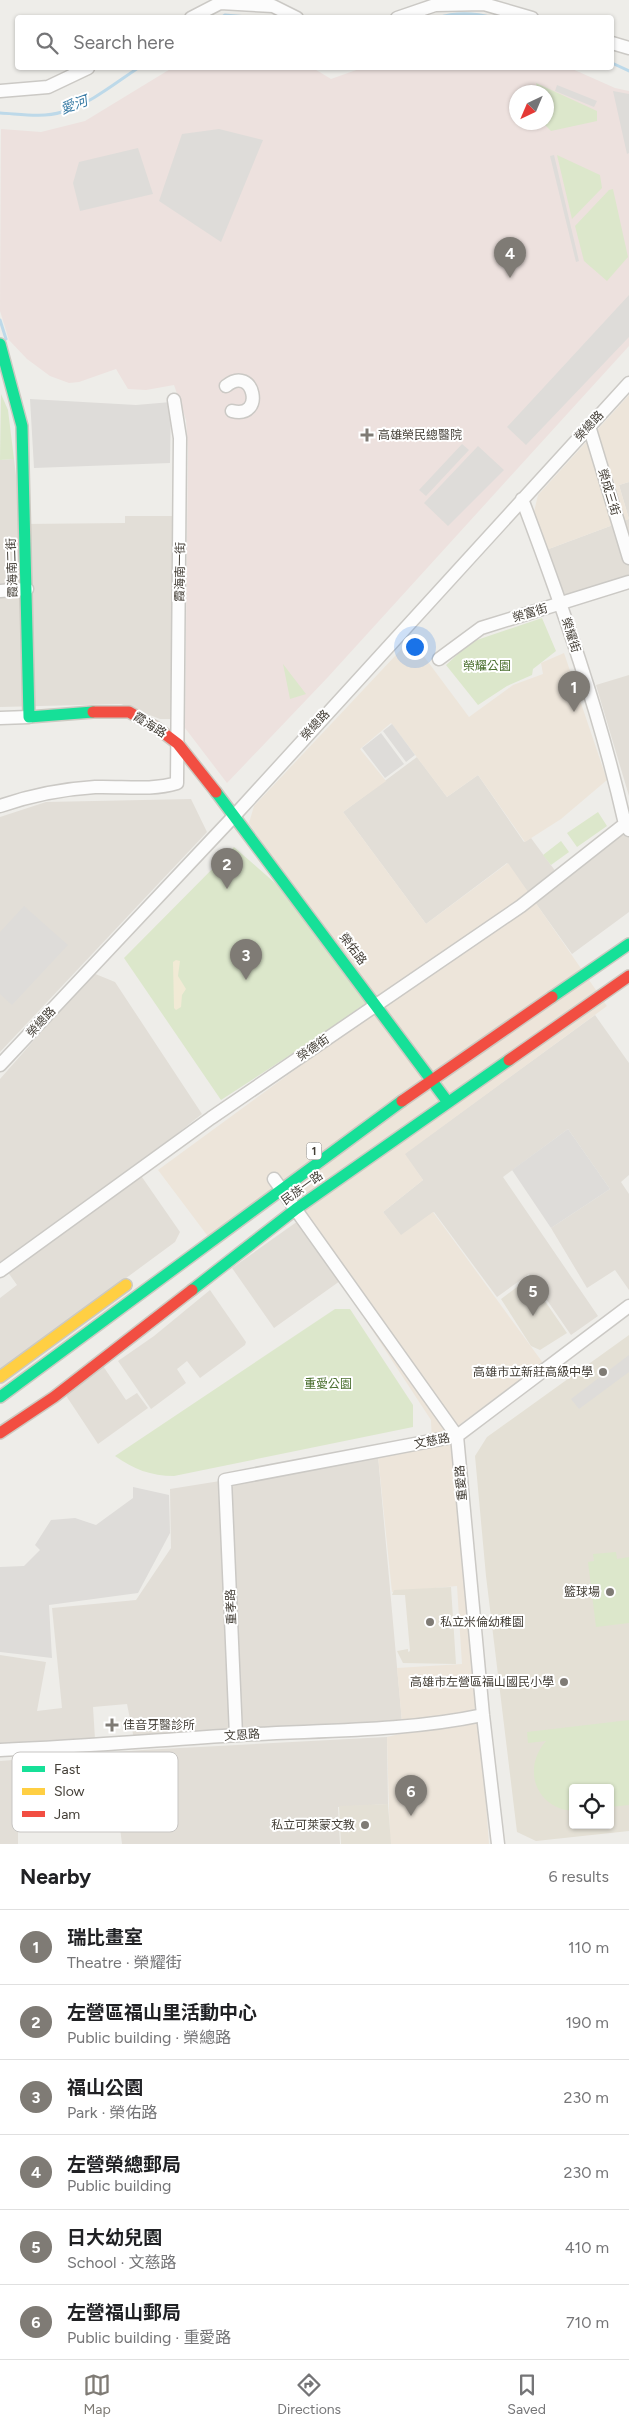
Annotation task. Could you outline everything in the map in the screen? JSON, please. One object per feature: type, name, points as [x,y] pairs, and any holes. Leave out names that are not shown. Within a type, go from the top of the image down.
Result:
[{"type":"main road","name":"霞海南二街","points":[[0,344],[3,364],[22,426],[29,717]]},
{"type":"main road","name":"霞海路","points":[[29,717],[98,711],[129,712],[158,728],[178,744],[234,815]]},
{"type":"main road","name":"榮佑路","points":[[234,815],[377,1004],[447,1101]]},
{"type":"main road","name":"民族一路","points":[[345,1128],[629,944]]},
{"type":"main road","name":"民族一路","points":[[0,1434],[54,1396],[296,1209],[447,1101],[629,976]]},
{"type":"main road","name":"民族一路","points":[[0,1396],[428,1075],[491,1025]]},
{"type":"main road","points":[[428,1098],[450,1082]]},
{"type":"main road","name":"民族一路","points":[[276,1188],[376,1135]]},
{"type":"main road","name":"民族一路","points":[[237,1237],[276,1188],[286,1170]]},
{"type":"main road","points":[[0,1377],[134,1280]]},
{"type":"street","points":[[197,15],[220,3],[273,6],[291,15]]},
{"type":"street","points":[[406,15],[435,5],[484,4],[522,15]]},
{"type":"street","points":[[614,44],[629,48]]},
{"type":"street","points":[[0,91],[48,87],[84,70]]},
{"type":"street","points":[[226,386],[231,382],[241,381],[250,386],[253,391],[253,401],[248,409],[240,412],[232,411]]},
{"type":"street","name":"榮總路","points":[[0,1065],[234,815],[629,382]]},
{"type":"street","name":"霞海南一街","points":[[0,806],[41,793],[95,787],[161,787],[177,783],[180,438],[174,400]]},
{"type":"street","name":"榮成三街","points":[[589,426],[629,558]]},
{"type":"street","name":"榮耀街","points":[[522,499],[561,603],[610,756],[627,827]]},
{"type":"street","name":"榮富街","points":[[439,659],[481,628],[629,582]]},
{"type":"street","points":[[0,591],[27,589]]},
{"type":"street","name":"霞海路","points":[[0,718],[29,717]]},
{"type":"street","name":"榮德街","points":[[0,1271],[211,1118],[514,911],[627,827]]},
{"type":"street","points":[[276,1188],[296,1209],[457,1436]]},
{"type":"street","name":"文慈路","points":[[225,1480],[457,1436],[629,1306]]},
{"type":"street","name":"重愛路","points":[[457,1436],[483,1715],[498,1844]]},
{"type":"street","name":"重孝路","points":[[225,1480],[236,1735]]},
{"type":"street","name":"文恩路","points":[[0,1750],[100,1746],[236,1735],[398,1728],[483,1715]]},
{"type":"shaded area","name":"高雄榮民總醫院","points":[[169,70],[316,70],[331,79],[356,70],[574,70],[615,88],[629,91],[629,346],[328,677],[227,783],[185,728],[188,450],[186,420],[174,385],[146,390],[128,389],[116,369],[79,382],[69,383],[50,376],[27,359],[9,340],[0,311],[1,129],[41,132],[85,121]]},
{"type":"shaded area","points":[[557,85],[597,101],[594,107],[555,91]]},
{"type":"shaded area","points":[[613,91],[629,94],[629,153],[627,154]]},
{"type":"shaded area","points":[[219,129],[263,140],[221,242],[159,201],[182,134]]},
{"type":"shaded area","points":[[138,148],[153,194],[80,211],[73,183],[79,162]]},
{"type":"shaded area","points":[[554,155],[579,261],[576,262],[550,156]]},
{"type":"shaded area","points":[[629,295],[629,337],[526,445],[507,427]]},
{"type":"shaded area","points":[[629,395],[629,482],[619,485],[629,519],[546,550],[534,512],[538,495]]},
{"type":"shaded area","points":[[30,399],[136,405],[171,402],[170,463],[34,468]]},
{"type":"shaded area","points":[[462,444],[469,450],[426,496],[419,490]]},
{"type":"shaded area","points":[[478,446],[504,470],[448,526],[424,503]]},
{"type":"shaded area","points":[[14,459],[22,524],[125,523],[125,516],[177,516],[176,719],[160,719],[121,704],[0,707],[0,460]]},
{"type":"shaded area","points":[[629,482],[629,519],[619,485]]},
{"type":"shaded area","points":[[629,519],[629,587],[567,605],[546,550]]},
{"type":"shaded area","points":[[411,639],[469,717],[513,685],[543,674],[541,663],[564,653],[607,780],[561,819],[525,842],[478,775],[447,797],[391,723],[360,749],[386,781],[343,812],[426,924],[508,863],[607,1006],[405,1154],[423,1180],[383,1212],[401,1235],[433,1212],[543,1363],[459,1425],[489,1844],[390,1844],[387,1737],[403,1733],[397,1668],[462,1664],[457,1586],[392,1592],[378,1456],[432,1445],[431,1420],[340,1281],[279,1198],[216,1247],[158,1170],[375,1011],[249,823],[254,806]]},
{"type":"shaded area","points":[[629,675],[629,796],[596,685]]},
{"type":"shaded area","points":[[392,724],[415,755],[406,762],[383,731]]},
{"type":"shaded area","points":[[381,733],[404,764],[385,778],[362,748]]},
{"type":"shaded area","points":[[417,757],[447,797],[478,775],[524,842],[531,838],[559,876],[629,831],[629,912],[572,954],[507,863],[426,924],[343,812]]},
{"type":"shaded area","points":[[191,799],[207,832],[0,1052],[0,817],[46,802]]},
{"type":"shaded area","points":[[24,906],[68,945],[12,1005],[0,994],[0,932]]},
{"type":"shaded area","points":[[93,973],[115,982],[202,1114],[135,1167],[180,1232],[175,1242],[0,1371],[0,1298],[17,1285],[0,1261],[0,1079]]},
{"type":"shaded area","points":[[595,1015],[629,1063],[629,1175],[621,1182],[629,1194],[629,1290],[615,1270],[587,1288],[551,1228],[610,1189],[568,1129],[503,1177],[598,1316],[571,1335],[529,1274],[497,1297],[434,1212],[401,1236],[383,1212],[423,1180],[404,1154]]},
{"type":"shaded area","points":[[568,1129],[610,1189],[551,1228],[512,1170]]},
{"type":"shaded area","points":[[298,1221],[340,1281],[274,1328],[232,1268]]},
{"type":"shaded area","points":[[529,1278],[567,1333],[540,1350],[531,1346],[501,1299]]},
{"type":"shaded area","points":[[210,1290],[246,1342],[245,1345],[200,1378],[187,1361],[177,1369],[186,1383],[151,1409],[118,1361],[154,1336]]},
{"type":"shaded area","name":"高雄市左營區福山國民小學","points":[[629,1335],[629,1831],[536,1841],[517,1832],[486,1576],[475,1456],[487,1437]]},
{"type":"shaded area","points":[[629,1355],[629,1372],[579,1409],[571,1399]]},
{"type":"shaded area","points":[[103,1366],[126,1400],[137,1393],[148,1408],[98,1444],[65,1394]]},
{"type":"shaded area","points":[[378,1456],[402,1722],[134,1739],[127,1704],[93,1707],[95,1739],[0,1743],[0,1655],[46,1662],[37,1711],[62,1708],[52,1608],[136,1600],[171,1548],[170,1489]]},
{"type":"shaded area","points":[[133,1487],[169,1495],[170,1533],[138,1593],[49,1605],[52,1658],[0,1652],[0,1567],[24,1566],[40,1550],[35,1545],[51,1520],[75,1518],[96,1525],[133,1498]]},
{"type":"shaded area","name":"私立米倫幼稚園","points":[[451,1587],[456,1664],[403,1663],[397,1651],[408,1649],[408,1652],[410,1651],[405,1595],[392,1595],[394,1590]]},
{"type":"shaded area","points":[[387,1737],[388,1804],[338,1807],[340,1844],[122,1844],[120,1832],[178,1832],[178,1752],[117,1752]]},
{"type":"shaded area","points":[[12,1760],[12,1832],[18,1832],[18,1844],[0,1844],[0,1761]]},
{"type":"shaded area","name":"私立可萊蒙文教","points":[[388,1804],[391,1844],[341,1844],[339,1806]]},
{"type":"green space","points":[[554,91],[597,111],[597,121],[551,131],[554,130]]},
{"type":"green space","points":[[557,155],[600,175],[602,188],[572,219]]},
{"type":"green space","points":[[613,189],[628,257],[607,281],[584,261],[575,226],[609,190]]},
{"type":"green space","points":[[1,394],[8,410],[14,459],[0,460]]},
{"type":"green space","name":"榮耀公園","points":[[542,618],[556,651],[533,669],[532,675],[507,686],[478,705],[446,665],[471,642]]},
{"type":"green space","points":[[283,664],[306,694],[290,699]]},
{"type":"green space","points":[[598,812],[607,826],[577,847],[567,833]]},
{"type":"green space","points":[[561,841],[569,852],[551,865],[543,855]]},
{"type":"green space","points":[[234,847],[283,890],[370,1003],[221,1100],[124,958]]},
{"type":"green space","name":"重愛公園","points":[[335,1309],[350,1309],[413,1405],[413,1427],[174,1476],[158,1475],[143,1471],[115,1456]]},
{"type":"green space","name":"籃球場","points":[[616,1552],[617,1559],[629,1557],[629,1623],[596,1627],[588,1562],[594,1561],[593,1554]]},
{"type":"green space","points":[[629,1720],[629,1805],[614,1807],[614,1784],[569,1784],[569,1810],[549,1803],[541,1795],[536,1785],[534,1774],[539,1752],[546,1741],[528,1743],[527,1732]]},
{"type":"sand","points":[[176,960],[180,961],[178,976],[186,989],[182,995],[181,1007],[176,1010],[174,1008],[173,962]]},
{"type":"waterway","name":"愛河","points":[[451,15],[480,15]]},
{"type":"waterway","name":"愛河","points":[[614,64],[629,71]]},
{"type":"waterway","name":"愛河","points":[[0,113],[39,115],[62,112],[92,99],[135,70]]},
{"type":"waterway","points":[[0,320],[6,339]]},
{"type":"traffic: fast","points":[[0,344],[22,426],[29,717],[93,712]]},
{"type":"traffic: fast","points":[[216,792],[447,1101]]},
{"type":"traffic: fast","points":[[552,997],[629,944]]},
{"type":"traffic: fast","points":[[192,1290],[296,1209],[509,1060]]},
{"type":"traffic: fast","points":[[0,1397],[402,1101]]},
{"type":"traffic: slow","points":[[0,1377],[126,1285]]},
{"type":"traffic: jam","points":[[93,712],[129,712],[157,728],[178,744],[216,792]]},
{"type":"traffic: jam","points":[[509,1060],[629,976]]},
{"type":"traffic: jam","points":[[402,1101],[552,997]]},
{"type":"traffic: jam","points":[[0,1433],[54,1397],[192,1290]]},
{"type":"place","name":"左營榮總郵局","points":[[510,278]]},
{"type":"place","name":"高雄榮民總醫院","points":[[367,435]]},
{"type":"place","name":"瑞比畫室","points":[[574,712]]},
{"type":"place","name":"左營區福山里活動中心","points":[[227,889]]},
{"type":"place","name":"福山公園","points":[[246,980]]},
{"type":"place","name":"日大幼兒園","points":[[533,1316]]},
{"type":"place","name":"高雄市立新莊高級中學","points":[[603,1372]]},
{"type":"place","name":"籃球場","points":[[610,1592]]},
{"type":"place","name":"私立米倫幼稚園","points":[[430,1622]]},
{"type":"place","name":"高雄市左營區福山國民小學","points":[[564,1682]]},
{"type":"place","name":"佳音牙醫診所","points":[[112,1725]]},
{"type":"place","name":"左營福山郵局","points":[[411,1816]]},
{"type":"place","name":"私立可萊蒙文教","points":[[365,1825]]}]
